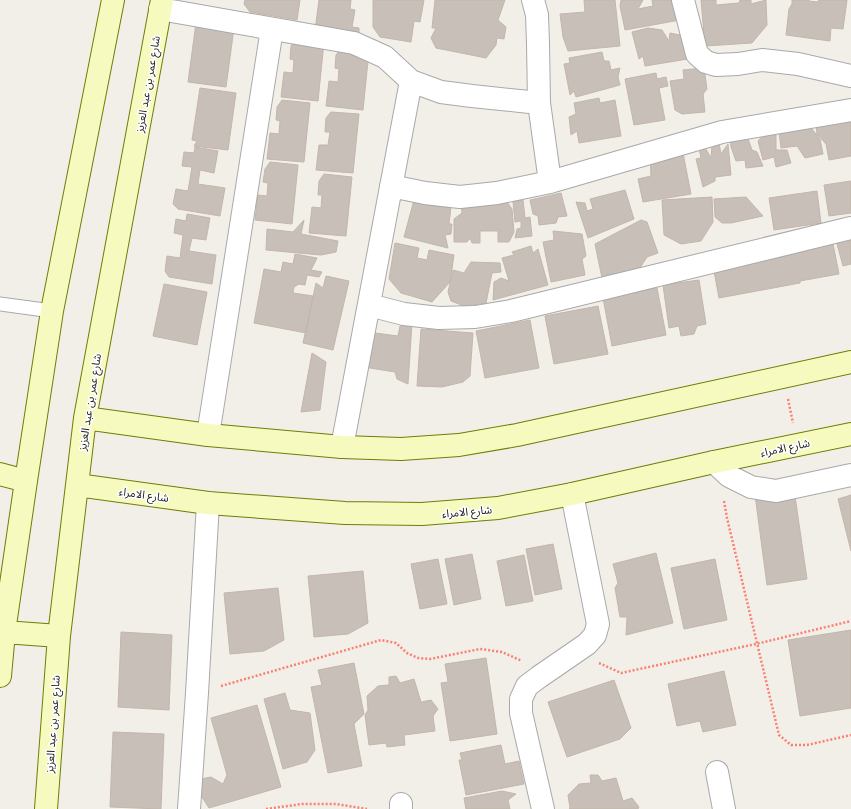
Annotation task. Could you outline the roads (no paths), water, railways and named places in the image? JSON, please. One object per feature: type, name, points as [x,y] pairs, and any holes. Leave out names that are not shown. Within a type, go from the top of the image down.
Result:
[{"type":"street","points":[[0,676],[4,632],[9,530],[26,481],[52,311],[113,0]]},
{"type":"street","points":[[533,0],[537,16],[539,103],[550,182]]},
{"type":"street","points":[[683,0],[697,54],[706,62],[716,65],[738,64],[762,60],[798,64],[851,76]]},
{"type":"street","points":[[161,4],[272,29],[354,43],[385,57],[411,81],[441,92],[539,103]]},
{"type":"street","name":"شارع عمر بن عبد العزيز","points":[[46,809],[59,636],[85,418],[161,4]]},
{"type":"street","points":[[208,435],[272,29]]},
{"type":"street","points":[[342,447],[411,81]]},
{"type":"street","points":[[390,186],[425,193],[460,197],[497,193],[550,182],[722,132],[851,110]]},
{"type":"street","points":[[369,305],[404,314],[439,318],[475,317],[511,311],[851,228]]},
{"type":"street","points":[[85,418],[208,435],[342,447],[401,449],[459,445],[516,435],[851,362]]},
{"type":"street","name":"شارع الامراء","points":[[77,485],[208,502],[346,512],[422,514],[498,508],[721,469],[797,445],[851,434]]},
{"type":"street","points":[[721,469],[751,487],[776,491],[851,475]]},
{"type":"street","points":[[0,474],[26,481]]},
{"type":"street","points":[[543,809],[521,713],[521,699],[527,686],[587,644],[595,635],[598,624],[572,494]]},
{"type":"street","points":[[189,809],[208,502]]},
{"type":"street","points":[[4,632],[59,636]]},
{"type":"street","points":[[717,772],[724,809]]},
{"type":"lane","points":[[0,304],[52,311]]}]
